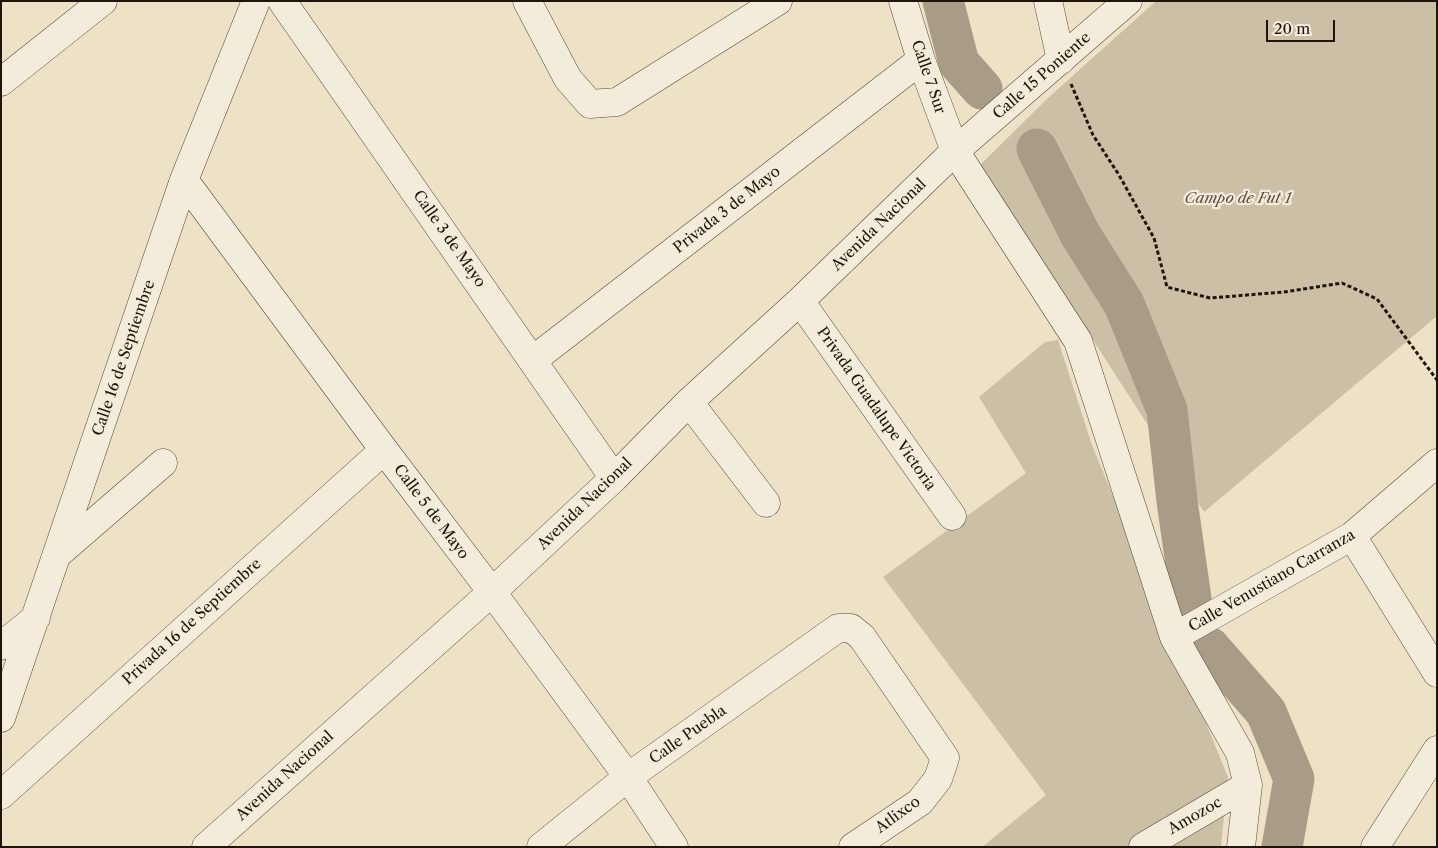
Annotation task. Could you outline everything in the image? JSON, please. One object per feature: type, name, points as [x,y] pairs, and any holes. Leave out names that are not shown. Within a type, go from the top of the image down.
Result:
[{"type":"street","points":[[1,82],[103,1]]},
{"type":"street","name":"Calle 16 de Septiembre","points":[[1,718],[184,180],[256,1]]},
{"type":"street","name":"Calle 3 de Mayo","points":[[282,1],[614,478]]},
{"type":"street","points":[[527,1],[568,79],[590,104],[617,102],[778,1]]},
{"type":"street","name":"Calle 7 Sur","points":[[903,1],[921,60],[955,151],[1078,341],[1174,637],[1240,753],[1248,785]]},
{"type":"street","points":[[1048,1],[1061,60]]},
{"type":"street","name":"Calle 15 Poniente","points":[[955,151],[1128,1]]},
{"type":"street","name":"Privada 3 de Mayo","points":[[533,360],[921,60]]},
{"type":"street","name":"Avenida Nacional","points":[[206,847],[492,592],[614,478],[688,402],[800,301],[955,151]]},
{"type":"street","name":"Calle 5 de Mayo","points":[[184,180],[628,777],[674,847]]},
{"type":"street","name":"Privada Guadalupe Victoria","points":[[800,301],[952,516]]},
{"type":"street","points":[[688,402],[766,503]]},
{"type":"street","name":"Privada 16 de Septiembre","points":[[1,795],[384,450]]},
{"type":"street","name":"Calle Venustiano Carranza","points":[[1174,637],[1352,536],[1437,462]]},
{"type":"street","points":[[58,554],[163,463]]},
{"type":"street","points":[[1352,536],[1437,673]]},
{"type":"street","points":[[1,646],[36,618]]},
{"type":"street","name":"Calle Puebla","points":[[541,847],[628,777],[838,628],[851,628],[862,637],[945,758],[938,778]]},
{"type":"street","points":[[1375,847],[1437,750]]},
{"type":"street","name":"Atlixco","points":[[853,847],[920,802],[938,778]]},
{"type":"street","points":[[1241,847],[1248,785]]},
{"type":"street","name":"Amozoc","points":[[1142,847],[1248,785]]},
{"type":"path","points":[[1061,60],[1093,134],[1119,175],[1154,238],[1167,287],[1210,298],[1284,292],[1342,283],[1377,299],[1437,380]]},
{"type":"green space","name":"Campo de Fut 1","points":[[1156,1],[1437,1],[1437,316],[1204,512],[980,165],[1048,98]]},
{"type":"green space","points":[[1058,340],[1092,445],[1228,777],[1221,847],[982,847],[1046,795],[883,577],[1026,473],[979,397],[1045,342]]},
{"type":"waterway","points":[[943,1],[959,63],[982,89]]},
{"type":"waterway","points":[[1037,149],[1080,234],[1124,304],[1167,410],[1177,501],[1191,599]]},
{"type":"waterway","points":[[1210,648],[1266,712],[1294,779],[1282,847]]}]
